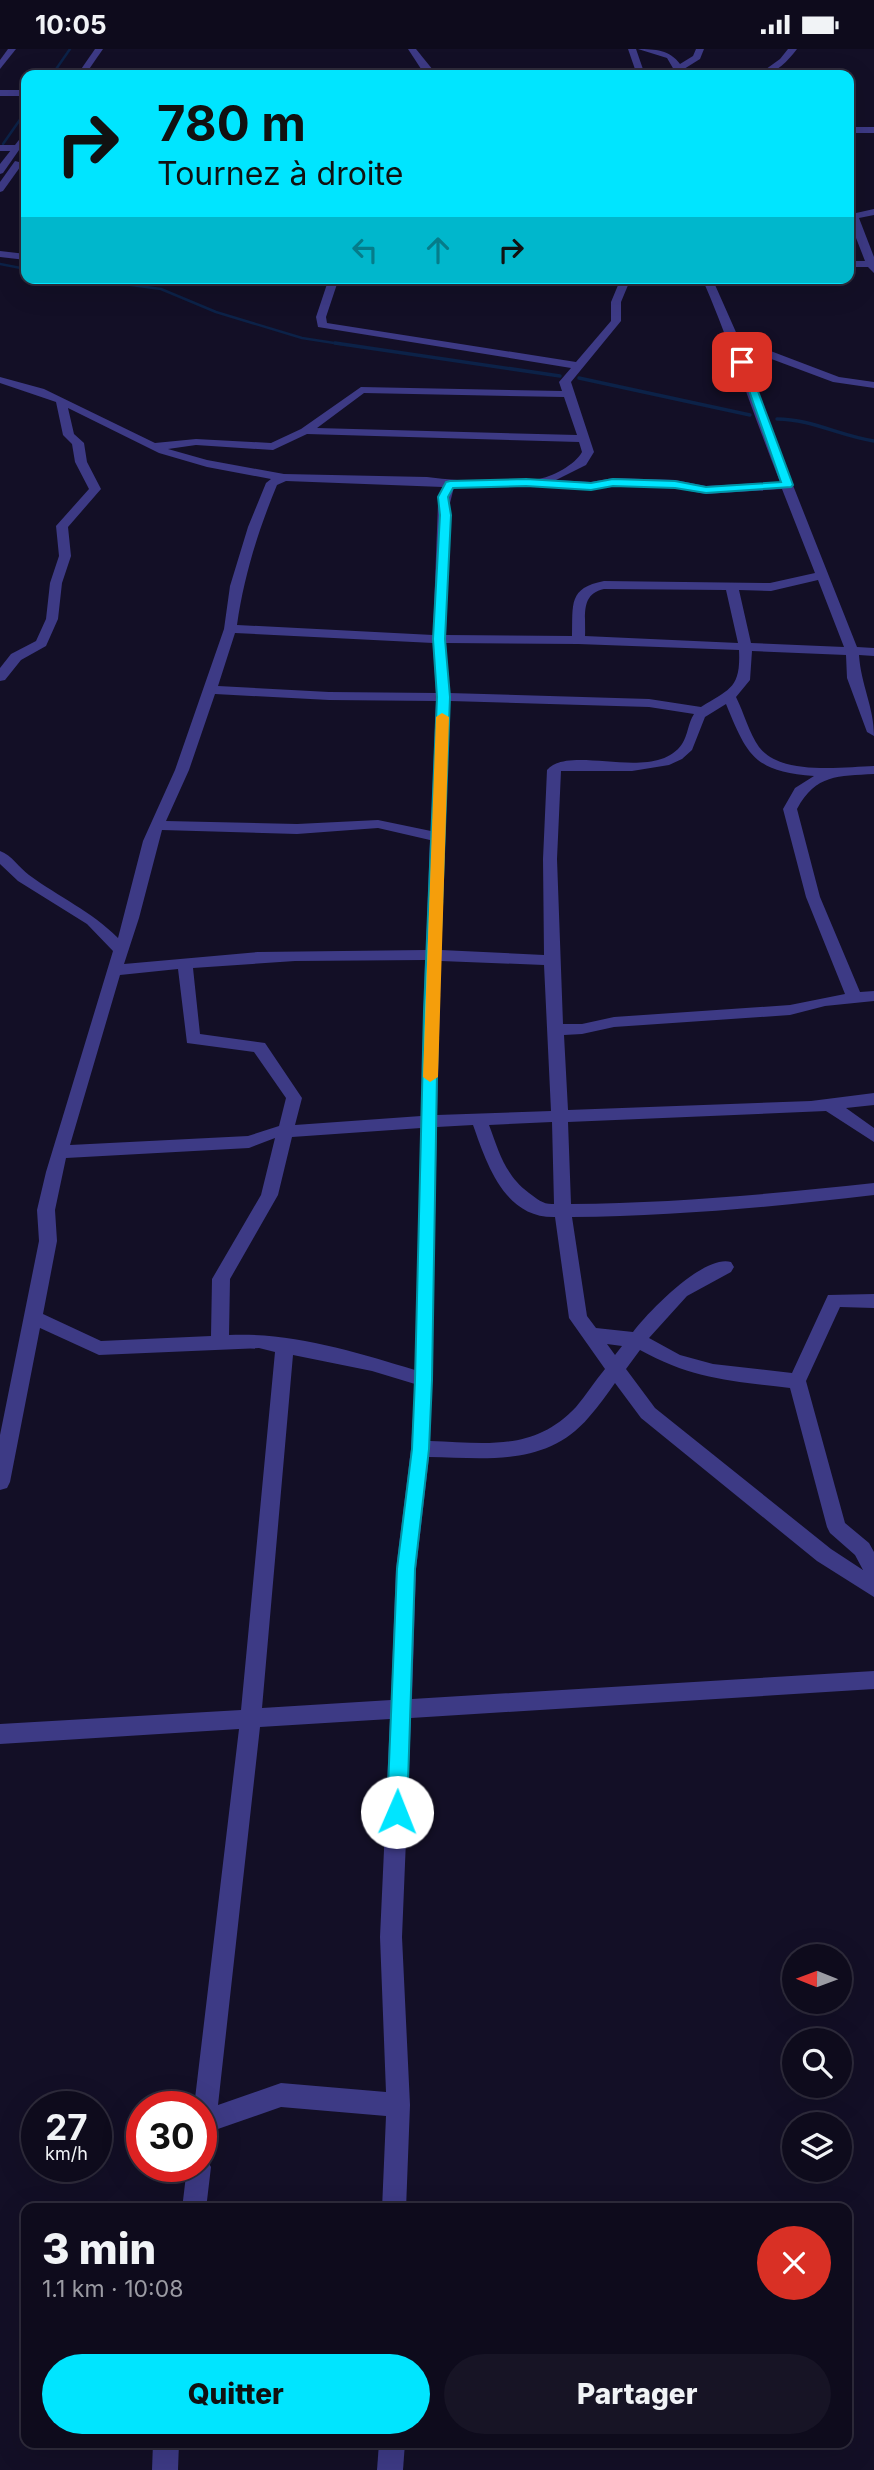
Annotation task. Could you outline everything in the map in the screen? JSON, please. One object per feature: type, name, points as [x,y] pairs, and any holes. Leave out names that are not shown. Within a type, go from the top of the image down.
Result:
[{"type":"street","points":[[0,65],[12,49]]},
{"type":"street","points":[[84,70],[99,49]]},
{"type":"street","points":[[412,49],[426,70]]},
{"type":"street","points":[[632,49],[639,70]]},
{"type":"street","points":[[642,49],[670,56],[679,70]]},
{"type":"street","points":[[681,70],[697,57],[700,49]]},
{"type":"street","points":[[770,70],[783,61],[793,49]]},
{"type":"street","points":[[0,93],[21,93]]},
{"type":"street","points":[[854,130],[874,131],[871,135],[874,140]]},
{"type":"street","points":[[0,148],[21,150]]},
{"type":"street","points":[[0,171],[21,150]]},
{"type":"street","points":[[0,189],[21,150]]},
{"type":"street","points":[[854,213],[874,212]]},
{"type":"street","points":[[854,228],[874,229]]},
{"type":"street","points":[[854,230],[873,266]]},
{"type":"street","points":[[0,254],[21,256]]},
{"type":"street","points":[[854,264],[873,266]]},
{"type":"street","points":[[332,284],[321,317],[323,325],[579,366]]},
{"type":"street","points":[[540,483],[582,463],[588,452],[565,382],[616,321],[616,302],[624,284]]},
{"type":"street","points":[[710,284],[735,341],[754,402],[852,652],[854,678],[874,732]]},
{"type":"street","points":[[735,341],[837,380],[874,385]]},
{"type":"street","points":[[0,380],[61,401],[155,447],[227,468],[284,478],[358,478],[450,484],[540,483],[591,487],[613,482],[675,484],[706,490],[787,485]]},
{"type":"street","points":[[155,447],[195,442],[273,447],[305,431],[361,390],[568,394]]},
{"type":"street","points":[[0,677],[16,657],[41,643],[52,619],[56,583],[65,556],[62,526],[95,489],[88,471],[80,462],[78,443],[69,435],[61,401]]},
{"type":"street","points":[[305,431],[583,439]]},
{"type":"street","points":[[0,1482],[48,1241],[46,1210],[61,1152],[104,1000],[122,951],[150,841],[182,770],[210,690],[230,629],[236,586],[254,527],[272,483],[284,478]]},
{"type":"street","points":[[394,2203],[398,2105],[391,1937],[406,1569],[421,1449],[424,1380],[433,954],[443,697],[439,639],[445,515],[443,497],[450,484]]},
{"type":"street","points":[[579,641],[580,598],[589,588],[604,585],[771,587],[823,576]]},
{"type":"street","points":[[731,586],[744,646],[746,676],[739,688],[703,711],[696,720],[687,746],[676,757],[650,765],[560,765],[554,771],[550,859],[551,960],[563,1211],[578,1318],[648,1413],[824,1555],[874,1588]]},
{"type":"street","points":[[230,629],[439,639],[579,641],[874,652]]},
{"type":"street","points":[[210,690],[329,696],[649,703],[703,711]]},
{"type":"street","points":[[729,696],[755,752],[765,760],[784,767],[874,771]]},
{"type":"street","points":[[831,771],[800,791],[790,809],[813,897],[854,997]]},
{"type":"street","points":[[157,825],[297,829],[378,824],[437,837]]},
{"type":"street","points":[[0,856],[23,878],[92,921],[122,951]]},
{"type":"street","points":[[115,970],[256,957],[433,954],[551,960]]},
{"type":"street","points":[[185,964],[193,1039],[259,1047],[294,1098],[269,1195],[221,1279],[220,1342]]},
{"type":"street","points":[[555,1030],[582,1029],[622,1021],[790,1010],[854,997],[874,996]]},
{"type":"street","points":[[61,1152],[249,1142],[275,1132],[430,1121],[829,1105],[874,1099]]},
{"type":"street","points":[[829,1105],[874,1136]]},
{"type":"street","points":[[479,1120],[498,1173],[510,1188],[545,1211],[701,1206],[874,1189]]},
{"type":"street","points":[[421,1449],[510,1451],[544,1442],[581,1414],[637,1340],[681,1291],[725,1267]]},
{"type":"street","points":[[874,1301],[834,1300],[797,1381],[837,1527],[862,1549],[874,1571]]},
{"type":"street","points":[[33,1317],[99,1348],[259,1341],[372,1364],[424,1380]]},
{"type":"street","points":[[590,1335],[637,1340],[675,1361],[713,1371],[797,1381]]},
{"type":"street","points":[[208,2091],[251,1719],[285,1345]]},
{"type":"street","points":[[0,1734],[874,1680]]},
{"type":"street","points":[[217,2117],[281,2095],[398,2105]]},
{"type":"street","points":[[195,2203],[197,2182]]},
{"type":"street","points":[[165,2470],[166,2448]]},
{"type":"street","points":[[390,2470],[392,2448]]},
{"type":"waterway","points":[[55,70],[70,49]]},
{"type":"waterway","points":[[3,144],[21,118]]},
{"type":"waterway","points":[[0,264],[21,268]]},
{"type":"waterway","points":[[124,284],[161,289],[216,312],[302,338],[347,345]]},
{"type":"waterway","points":[[335,343],[560,376]]},
{"type":"waterway","points":[[579,378],[750,415]]},
{"type":"waterway","points":[[777,419],[802,422],[874,441]]},
{"type":"slow traffic","points":[[430,1077],[442,717]]},
{"type":"route","points":[[397,1812],[406,1569],[421,1449],[424,1380],[431,1011],[443,697],[439,639],[440,572],[445,515],[443,497],[450,484],[526,482],[591,487],[613,482],[675,484],[706,490],[787,485],[754,402],[742,362]]}]
